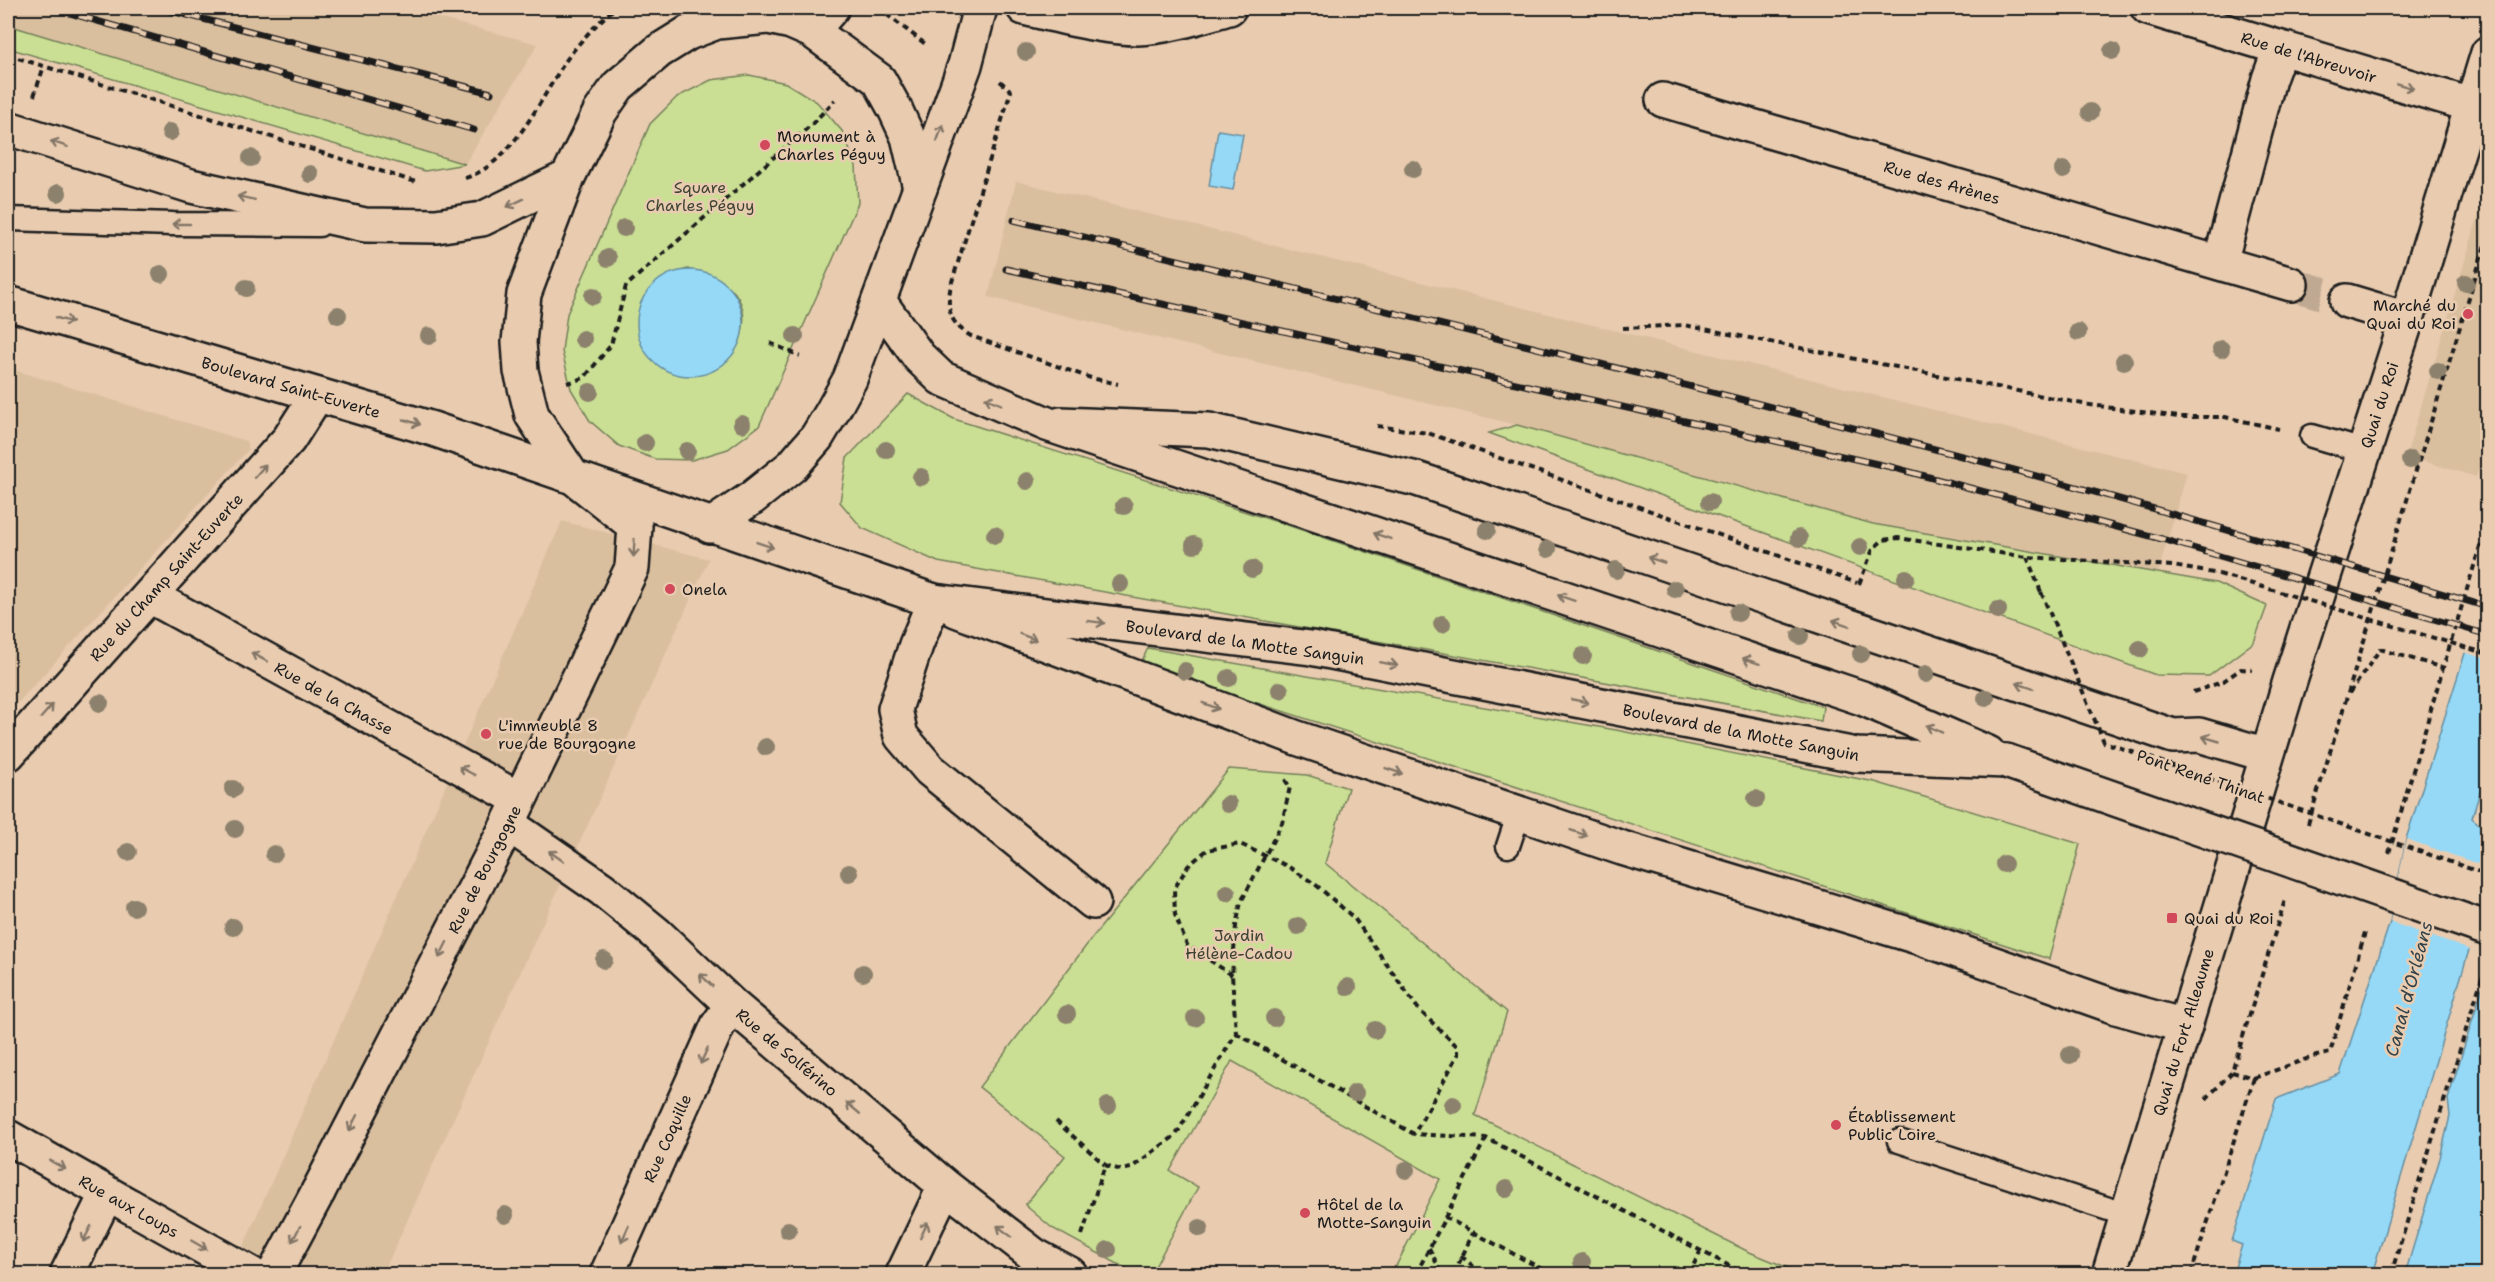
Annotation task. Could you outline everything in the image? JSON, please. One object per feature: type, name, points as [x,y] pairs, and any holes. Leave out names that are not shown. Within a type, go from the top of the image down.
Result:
[{"type":"street","points":[[920,188],[908,137],[896,109],[879,80],[822,19],[791,22],[772,12],[717,22],[687,33],[659,51],[618,86],[600,112],[567,177],[524,294],[519,342],[521,371],[532,415],[573,477],[710,526],[752,498],[792,466],[817,437],[850,379],[879,301],[965,65],[980,8]]},
{"type":"street","points":[[1024,8],[1072,19],[1139,28],[1193,18],[1229,8]]},
{"type":"street","name":"Rue de l'Abreuvoir","points":[[2148,8],[2471,105]]},
{"type":"street","points":[[2220,263],[2269,80],[2280,49]]},
{"type":"street","name":"Quai du Roi","points":[[2268,755],[2407,319],[2487,53]]},
{"type":"street","name":"Rue des Arènes","points":[[1664,100],[2291,284]]},
{"type":"street","points":[[8,128],[191,186],[365,225],[436,226],[482,219],[567,177]]},
{"type":"street","points":[[879,301],[919,357],[941,378],[1047,424],[1862,698],[2006,761],[2487,929]]},
{"type":"street","points":[[2347,301],[2407,319]]},
{"type":"street","name":"Boulevard Saint-Euverte","points":[[8,303],[433,429],[573,477]]},
{"type":"street","name":"Rue du Champ Saint-Euverte","points":[[8,754],[289,439],[317,395]]},
{"type":"street","points":[[1047,424],[1209,430],[1417,479],[2173,736],[2199,735],[2268,755]]},
{"type":"street","name":"Rue de Bourgogne","points":[[274,1273],[318,1192],[513,811],[632,568],[635,526],[573,477]]},
{"type":"street","name":"Boulevard de la Motte Sanguin","points":[[710,526],[934,601],[1297,738],[1622,848],[1921,938],[2116,1007],[2185,1026]]},
{"type":"street","name":"Rue de la Chasse","points":[[150,596],[513,811]]},
{"type":"street","points":[[934,601],[916,645],[896,709],[902,736],[930,770],[1093,902]]},
{"type":"street","name":"Boulevard de la Motte Sanguin","points":[[934,601],[1311,648],[1856,755],[2006,761]]},
{"type":"street","name":"Quai du Fort Alleaume","points":[[2109,1275],[2268,755]]},
{"type":"street","name":"Rue de Solférino","points":[[513,811],[657,934],[732,1005],[945,1186],[1034,1265],[1070,1275]]},
{"type":"street","name":"Rue Coquille","points":[[607,1275],[717,1025],[732,1005]]},
{"type":"street","name":"Rue aux Loups","points":[[8,1137],[119,1199],[274,1273]]},
{"type":"street","points":[[903,1275],[945,1186]]},
{"type":"street","points":[[67,1275],[119,1199]]},
{"type":"lane","points":[[8,219],[173,224],[365,225]]},
{"type":"lane","points":[[2312,436],[2364,451]]},
{"type":"lane","points":[[1508,846],[1519,813]]},
{"type":"lane","points":[[1899,1141],[2127,1215]]},
{"type":"path","points":[[456,181],[472,176],[500,156],[532,116],[566,59],[615,8]]},
{"type":"path","points":[[878,8],[934,51]]},
{"type":"path","points":[[8,55],[418,183],[429,183]]},
{"type":"path","points":[[996,77],[1011,91],[951,285],[948,298],[950,314],[958,328],[971,336],[1091,378],[1125,386]]},
{"type":"path","points":[[567,383],[584,378],[611,345],[626,286],[812,124],[835,100]]},
{"type":"path","points":[[2487,235],[2347,698],[2380,649],[2443,668],[2487,520]]},
{"type":"path","points":[[1623,328],[1684,326],[2083,404],[2179,417],[2225,417],[2312,436]]},
{"type":"path","points":[[770,343],[800,356]]},
{"type":"path","points":[[1370,425],[1428,433],[1870,588]]},
{"type":"path","points":[[1859,584],[1873,549],[1883,540],[1898,538],[2027,557],[2173,566],[2219,574],[2487,654]]},
{"type":"path","name":"Pont René Thinat","points":[[2027,557],[2104,742],[2487,875]]},
{"type":"path","points":[[2058,654],[2080,662]]},
{"type":"path","points":[[2187,693],[2197,692],[2222,682],[2241,669],[2255,671]]},
{"type":"path","points":[[1056,1121],[1105,1166],[1121,1170],[1131,1168],[1176,1135],[1236,1033],[1232,975],[1240,902],[1282,823],[1290,787],[1280,773]]},
{"type":"path","points":[[1232,975],[1187,945],[1175,915],[1174,889],[1188,866],[1207,850],[1240,844],[1289,867],[1315,884],[1354,918],[1419,1010],[1458,1047],[1458,1055],[1414,1134]]},
{"type":"path","points":[[2391,1275],[2487,958]]},
{"type":"path","points":[[1236,1033],[1414,1134],[1486,1138],[1745,1275]]},
{"type":"path","points":[[2191,1275],[2254,1078],[2232,1072]]},
{"type":"path","points":[[1416,1275],[1486,1138]]},
{"type":"path","points":[[1082,1236],[1105,1166]]},
{"type":"path","points":[[1445,1217],[1551,1275]]},
{"type":"path","points":[[1454,1275],[1473,1233]]},
{"type":"path","points":[[1429,1248],[1438,1266],[1437,1275]]},
{"type":"path","points":[[1689,1275],[1700,1252]]},
{"type":"path","points":[[1461,1256],[1478,1270],[1492,1275]]},
{"type":"path","points":[[1535,1275],[1536,1266]]},
{"type":"shaded area","points":[[8,8],[400,8],[538,44],[465,164],[8,25]]},
{"type":"shaded area","points":[[1016,181],[2187,473],[2158,573],[1873,524],[1517,425],[988,297]]},
{"type":"shaded area","name":"Marché du Quai du Roi","points":[[2487,187],[2488,441],[2476,477],[2406,456]]},
{"type":"shaded area","points":[[8,368],[246,441],[249,449],[8,714]]},
{"type":"shaded area","points":[[562,521],[709,559],[383,1274],[231,1274]]},
{"type":"green space","points":[[8,25],[465,164],[425,171],[8,48]]},
{"type":"green space","name":"Square Charles Péguy","points":[[749,75],[786,83],[817,102],[842,131],[856,166],[858,203],[759,426],[728,449],[692,460],[655,459],[619,446],[590,421],[571,389],[562,351],[567,314],[650,124],[677,97],[711,80]],"holes":[[[688,269],[732,290],[741,303],[743,313],[741,334],[732,353],[717,368],[653,360],[644,345],[639,330],[642,304],[648,292],[658,282]]]},
{"type":"green space","points":[[908,394],[954,419],[1290,526],[1823,707],[1821,721],[938,562],[862,528],[840,502],[847,458]]},
{"type":"green space","points":[[1517,425],[1873,524],[2216,583],[2267,606],[2254,642],[2209,676],[2156,675],[1489,433]]},
{"type":"green space","points":[[1148,648],[1616,730],[1875,782],[2080,844],[2049,959],[1140,665]]},
{"type":"green space","name":"Jardin Hélène-Cadou","points":[[1229,769],[1307,775],[1348,788],[1325,863],[1507,1012],[1475,1115],[1747,1251],[1803,1274],[1392,1274],[1440,1179],[1232,1061],[1170,1171],[1198,1187],[1151,1274],[1136,1274],[1052,1228],[1025,1205],[1065,1156],[979,1087],[1092,938]]},
{"type":"water","points":[[1218,130],[1243,134],[1233,190],[1209,186]]},
{"type":"water","points":[[690,270],[710,274],[727,286],[739,303],[743,323],[739,343],[727,360],[710,372],[690,376],[670,372],[653,360],[641,343],[637,323],[641,303],[653,286],[670,274]]},
{"type":"water","name":"Canal d'Orléans","points":[[2487,584],[2487,769],[2472,818],[2487,831],[2487,890],[2372,1274],[2233,1274],[2242,1245],[2232,1241],[2276,1099],[2340,1074],[2390,922],[2406,839]]},
{"type":"water","points":[[2487,973],[2487,1274],[2405,1274],[2440,1158],[2450,1116],[2448,1099]]},
{"type":"pier","points":[[2482,592],[2487,594],[2487,659],[2463,652]]},
{"type":"pier","points":[[2406,839],[2487,867],[2488,901],[2473,951],[2390,922]]},
{"type":"tunnel","points":[[2291,284],[2347,301]]},
{"type":"railway","points":[[52,8],[474,130]]},
{"type":"railway","points":[[160,8],[491,93]]},
{"type":"railway","points":[[1014,220],[1950,453],[2152,508],[2488,607]]},
{"type":"railway","points":[[1006,269],[1891,467],[2162,539],[2488,635]]},
{"type":"place","name":"Monument à Charles Péguy","points":[[765,145]]},
{"type":"place","name":"Marché du Quai du Roi","points":[[2468,314]]},
{"type":"place","name":"Onela","points":[[670,589]]},
{"type":"place","name":"L'immeuble 8 rue de Bourgogne","points":[[486,734]]},
{"type":"place","name":"Quai du Roi","points":[[2172,918]]},
{"type":"place","name":"Établissement Public Loire","points":[[1836,1125]]},
{"type":"place","name":"Hôtel de la Motte-Sanguin","points":[[1305,1213]]}]
